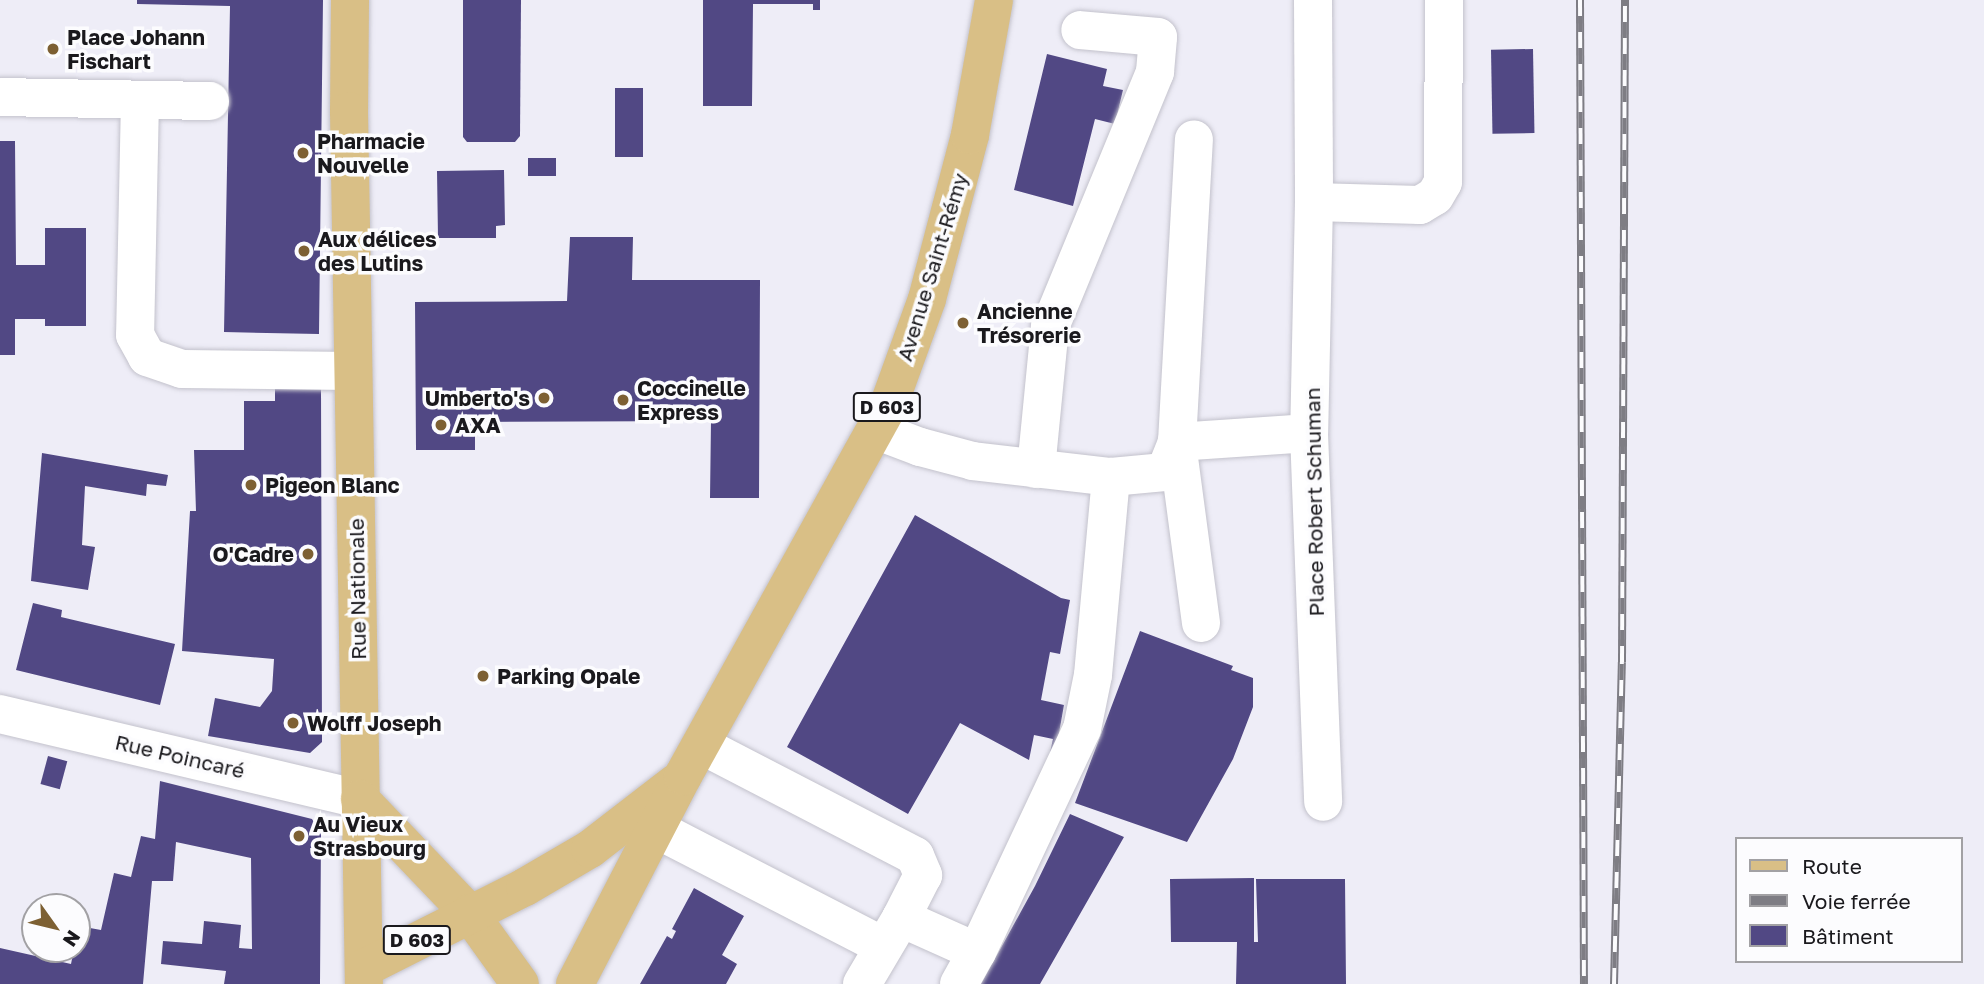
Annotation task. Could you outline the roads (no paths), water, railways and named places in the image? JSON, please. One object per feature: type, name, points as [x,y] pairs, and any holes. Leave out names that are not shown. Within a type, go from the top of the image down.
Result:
[{"type":"main road","name":"Rue Nationale","points":[[350,0],[353,371],[364,976],[469,913],[525,887],[590,849],[692,760]]},
{"type":"main road","name":"Avenue Saint-Rémy","points":[[692,760],[889,404],[928,299],[971,135],[994,0]]},
{"type":"main road","name":"D 603","points":[[575,984],[692,760]]},
{"type":"main road","points":[[360,799],[469,913],[520,984]]},
{"type":"street","name":"Place Robert Schuman","points":[[1312,0],[1314,202],[1310,433],[1324,802]]},
{"type":"street","points":[[1314,202],[1420,205],[1435,196],[1443,182],[1444,0]]},
{"type":"street","points":[[1036,469],[1050,327],[1155,72],[1158,37],[1080,30]]},
{"type":"street","points":[[0,97],[210,101]]},
{"type":"street","points":[[140,100],[135,335],[147,357],[182,369],[353,371]]},
{"type":"street","points":[[1194,139],[1177,442],[1201,623]]},
{"type":"street","points":[[875,430],[920,447],[973,461],[1111,477],[1165,472],[1177,442]]},
{"type":"street","points":[[1177,442],[1310,433]]},
{"type":"street","points":[[656,829],[968,968],[1083,729],[1093,675],[1111,477]]},
{"type":"street","name":"Rue Poincaré","points":[[0,714],[360,799]]},
{"type":"street","points":[[692,760],[915,856],[923,875],[862,984]]},
{"type":"railway","points":[[1580,0],[1584,984]]},
{"type":"railway","points":[[1614,984],[1622,662],[1625,0]]},
{"type":"place","name":"Place Johann Fischart","points":[[53,49]]},
{"type":"place","name":"Pharmacie Nouvelle","points":[[303,153]]},
{"type":"place","name":"Aux délices des Lutins","points":[[304,251]]},
{"type":"place","name":"Ancienne Trésorerie","points":[[963,323]]},
{"type":"place","name":"Umberto's","points":[[544,398]]},
{"type":"place","name":"Coccinelle Express","points":[[623,400]]},
{"type":"place","name":"AXA","points":[[441,425]]},
{"type":"place","name":"Pigeon Blanc","points":[[251,485]]},
{"type":"place","name":"O'Cadre","points":[[308,554]]},
{"type":"place","name":"Parking Opale","points":[[483,676]]},
{"type":"place","name":"Wolff Joseph","points":[[293,723]]},
{"type":"place","name":"Au Vieux Strasbourg","points":[[299,836]]}]
